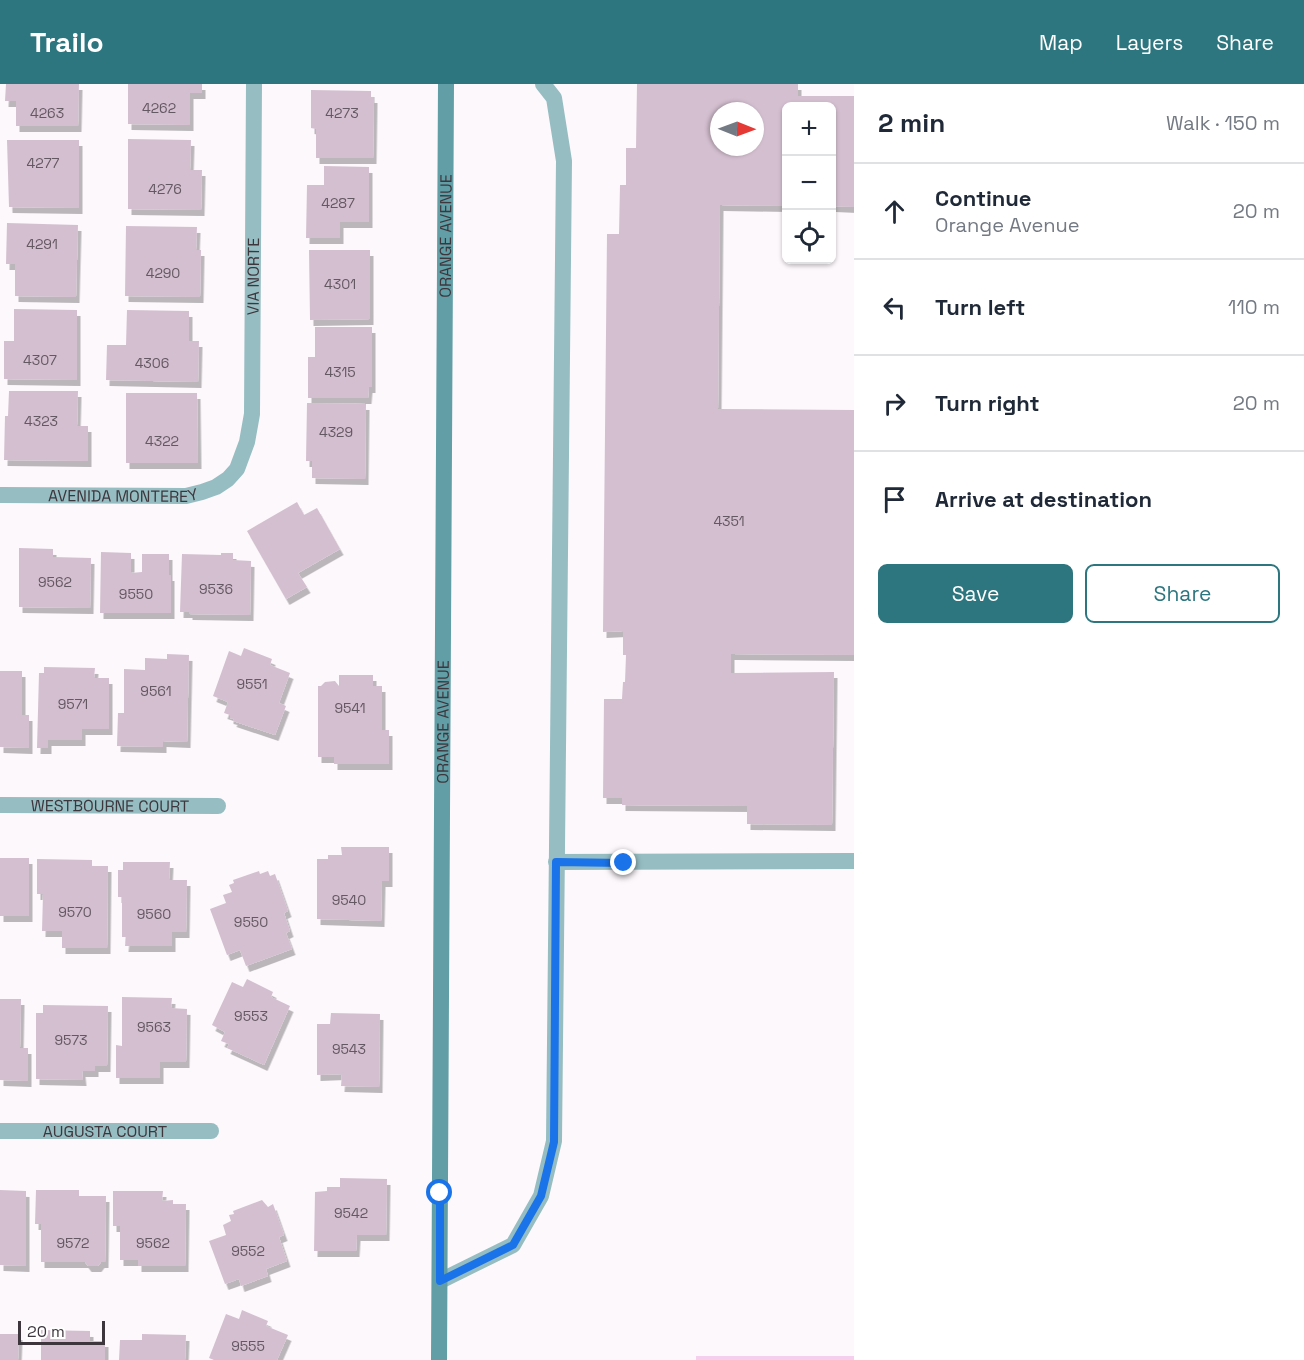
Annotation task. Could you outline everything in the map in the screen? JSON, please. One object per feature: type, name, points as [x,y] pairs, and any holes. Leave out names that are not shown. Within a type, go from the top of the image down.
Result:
[{"type":"main road","name":"ORANGE AVENUE","points":[[439,1360],[446,84]]},
{"type":"street","name":"VIA NORTE","points":[[237,469],[247,442],[252,414],[254,84]]},
{"type":"street","points":[[440,1281],[513,1245],[541,1196],[554,1142],[564,161],[554,98],[543,84]]},
{"type":"street","name":"AVENIDA MONTEREY","points":[[0,495],[186,496],[216,487],[237,469]]},
{"type":"street","name":"WESTBOURNE COURT","points":[[0,805],[218,806]]},
{"type":"street","points":[[556,862],[854,861]]},
{"type":"street","name":"AUGUSTA COURT","points":[[0,1131],[211,1131]]},
{"type":"shaded area","points":[[696,1356],[854,1356],[854,1360],[696,1360]]},
{"type":"building","points":[[6,84],[79,84],[78,126],[16,126],[16,101],[5,101]]},
{"type":"building","points":[[128,84],[202,84],[202,93],[190,93],[190,125],[128,124]]},
{"type":"building","points":[[637,84],[798,84],[798,96],[854,96],[854,207],[836,206],[836,102],[782,102],[782,206],[720,205],[718,409],[854,410],[854,655],[731,654],[731,673],[834,672],[832,825],[747,824],[747,806],[622,805],[622,798],[603,798],[604,699],[622,699],[626,655],[623,655],[623,631],[603,632],[607,234],[619,234],[620,185],[626,185],[626,148],[636,148]]},
{"type":"building","points":[[311,90],[371,91],[371,97],[374,97],[373,158],[316,158],[316,129],[311,128]]},
{"type":"building","points":[[128,139],[191,140],[190,170],[202,170],[201,210],[128,209]]},
{"type":"building","points":[[7,140],[79,140],[79,208],[9,207]]},
{"type":"building","points":[[324,166],[369,167],[369,222],[340,222],[340,238],[306,238],[307,185],[324,185]]},
{"type":"building","points":[[7,223],[78,225],[76,297],[15,296],[15,264],[6,264]]},
{"type":"building","points":[[126,226],[197,227],[196,250],[201,250],[200,297],[125,296]]},
{"type":"building","points":[[309,250],[370,250],[370,319],[310,320]]},
{"type":"building","points":[[14,309],[77,310],[77,380],[4,379],[4,341],[14,341]]},
{"type":"building","points":[[127,310],[189,311],[189,341],[199,341],[198,382],[106,380],[107,345],[126,345]]},
{"type":"building","points":[[315,327],[372,327],[372,387],[369,387],[368,398],[308,398],[308,357],[315,357]]},
{"type":"building","points":[[9,391],[78,391],[77,426],[88,426],[88,461],[4,460],[5,416],[8,416]]},
{"type":"building","points":[[126,393],[197,393],[198,463],[126,463]]},
{"type":"building","points":[[307,403],[366,404],[365,479],[312,478],[312,461],[306,461]]},
{"type":"building","points":[[297,502],[304,515],[317,508],[340,549],[298,573],[307,587],[286,599],[247,531]]},
{"type":"building","points":[[19,548],[53,549],[53,557],[91,558],[90,608],[19,607]]},
{"type":"building","points":[[101,552],[131,553],[131,573],[142,572],[142,554],[169,554],[171,613],[100,613]]},
{"type":"building","points":[[221,553],[233,553],[233,560],[251,561],[250,615],[180,612],[182,554],[221,555]]},
{"type":"building","points":[[244,648],[272,659],[270,665],[290,673],[279,703],[286,706],[275,735],[233,721],[230,715],[224,713],[228,702],[213,696],[229,651],[241,656]]},
{"type":"building","points":[[167,654],[189,655],[187,742],[163,741],[163,747],[117,746],[118,713],[124,713],[124,669],[145,670],[145,658],[167,659]]},
{"type":"building","points":[[44,667],[95,668],[94,678],[109,678],[109,729],[82,729],[82,740],[48,740],[48,748],[37,748],[39,673],[44,673]]},
{"type":"building","points":[[0,671],[22,671],[22,715],[29,715],[29,748],[0,747]]},
{"type":"building","points":[[339,675],[373,675],[373,686],[382,686],[382,730],[389,730],[389,764],[334,764],[334,757],[318,757],[318,686],[325,682],[335,681],[339,686]]},
{"type":"building","points":[[341,847],[389,847],[389,881],[382,881],[381,921],[317,919],[317,859],[328,859],[328,855],[342,855]]},
{"type":"building","points":[[0,858],[29,858],[29,916],[0,916]]},
{"type":"building","points":[[37,859],[92,860],[92,866],[108,866],[107,948],[62,948],[62,931],[42,931],[43,894],[37,894]]},
{"type":"building","points":[[123,862],[170,862],[169,880],[187,880],[186,932],[172,932],[172,946],[125,946],[126,937],[122,937],[122,897],[118,897],[118,870],[123,870]]},
{"type":"building","points":[[259,871],[260,874],[268,871],[270,876],[275,874],[288,911],[284,913],[290,931],[286,933],[292,949],[246,966],[240,950],[227,955],[210,909],[226,903],[223,895],[232,892],[229,885],[234,883],[233,880]]},
{"type":"building","points":[[247,979],[273,992],[271,997],[290,1006],[264,1065],[227,1048],[229,1044],[221,1041],[225,1032],[212,1025],[232,982],[243,987]]},
{"type":"building","points":[[122,997],[172,998],[171,1008],[187,1009],[186,1062],[160,1062],[160,1078],[116,1078],[116,1045],[122,1046]]},
{"type":"building","points":[[0,999],[21,999],[20,1048],[28,1048],[28,1081],[0,1080]]},
{"type":"building","points":[[43,1005],[108,1006],[107,1066],[95,1066],[95,1071],[82,1071],[83,1080],[36,1079],[36,1013],[43,1013]]},
{"type":"building","points":[[331,1013],[380,1014],[379,1087],[341,1086],[342,1074],[317,1075],[317,1024],[330,1024]]},
{"type":"building","points":[[340,1178],[387,1179],[386,1235],[357,1235],[356,1251],[314,1251],[315,1192],[327,1191],[327,1187],[340,1187]]},
{"type":"building","points":[[0,1190],[26,1191],[26,1266],[0,1265]]},
{"type":"building","points":[[36,1190],[79,1190],[79,1196],[106,1196],[105,1262],[101,1262],[98,1266],[88,1266],[85,1262],[41,1262],[41,1224],[35,1224]]},
{"type":"building","points":[[113,1191],[163,1191],[162,1201],[173,1200],[173,1204],[186,1204],[185,1266],[138,1266],[138,1260],[120,1260],[120,1226],[113,1226]]},
{"type":"building","points":[[262,1200],[268,1207],[273,1204],[284,1235],[279,1237],[287,1261],[266,1269],[268,1276],[241,1286],[239,1279],[225,1284],[209,1241],[226,1235],[223,1225],[231,1221],[229,1215],[234,1214],[233,1211]]},
{"type":"building","points":[[242,1310],[268,1321],[266,1326],[288,1335],[277,1360],[214,1360],[209,1358],[226,1314],[239,1319]]},
{"type":"building","points":[[41,1330],[90,1331],[90,1341],[105,1341],[105,1360],[41,1360]]},
{"type":"building","points":[[0,1334],[19,1334],[18,1360],[0,1360]]},
{"type":"building","points":[[142,1334],[186,1335],[185,1360],[119,1360],[120,1340],[142,1340]]},
{"type":"route","points":[[440,1193],[440,1281],[513,1245],[541,1196],[554,1142],[556,862],[624,863]]}]
